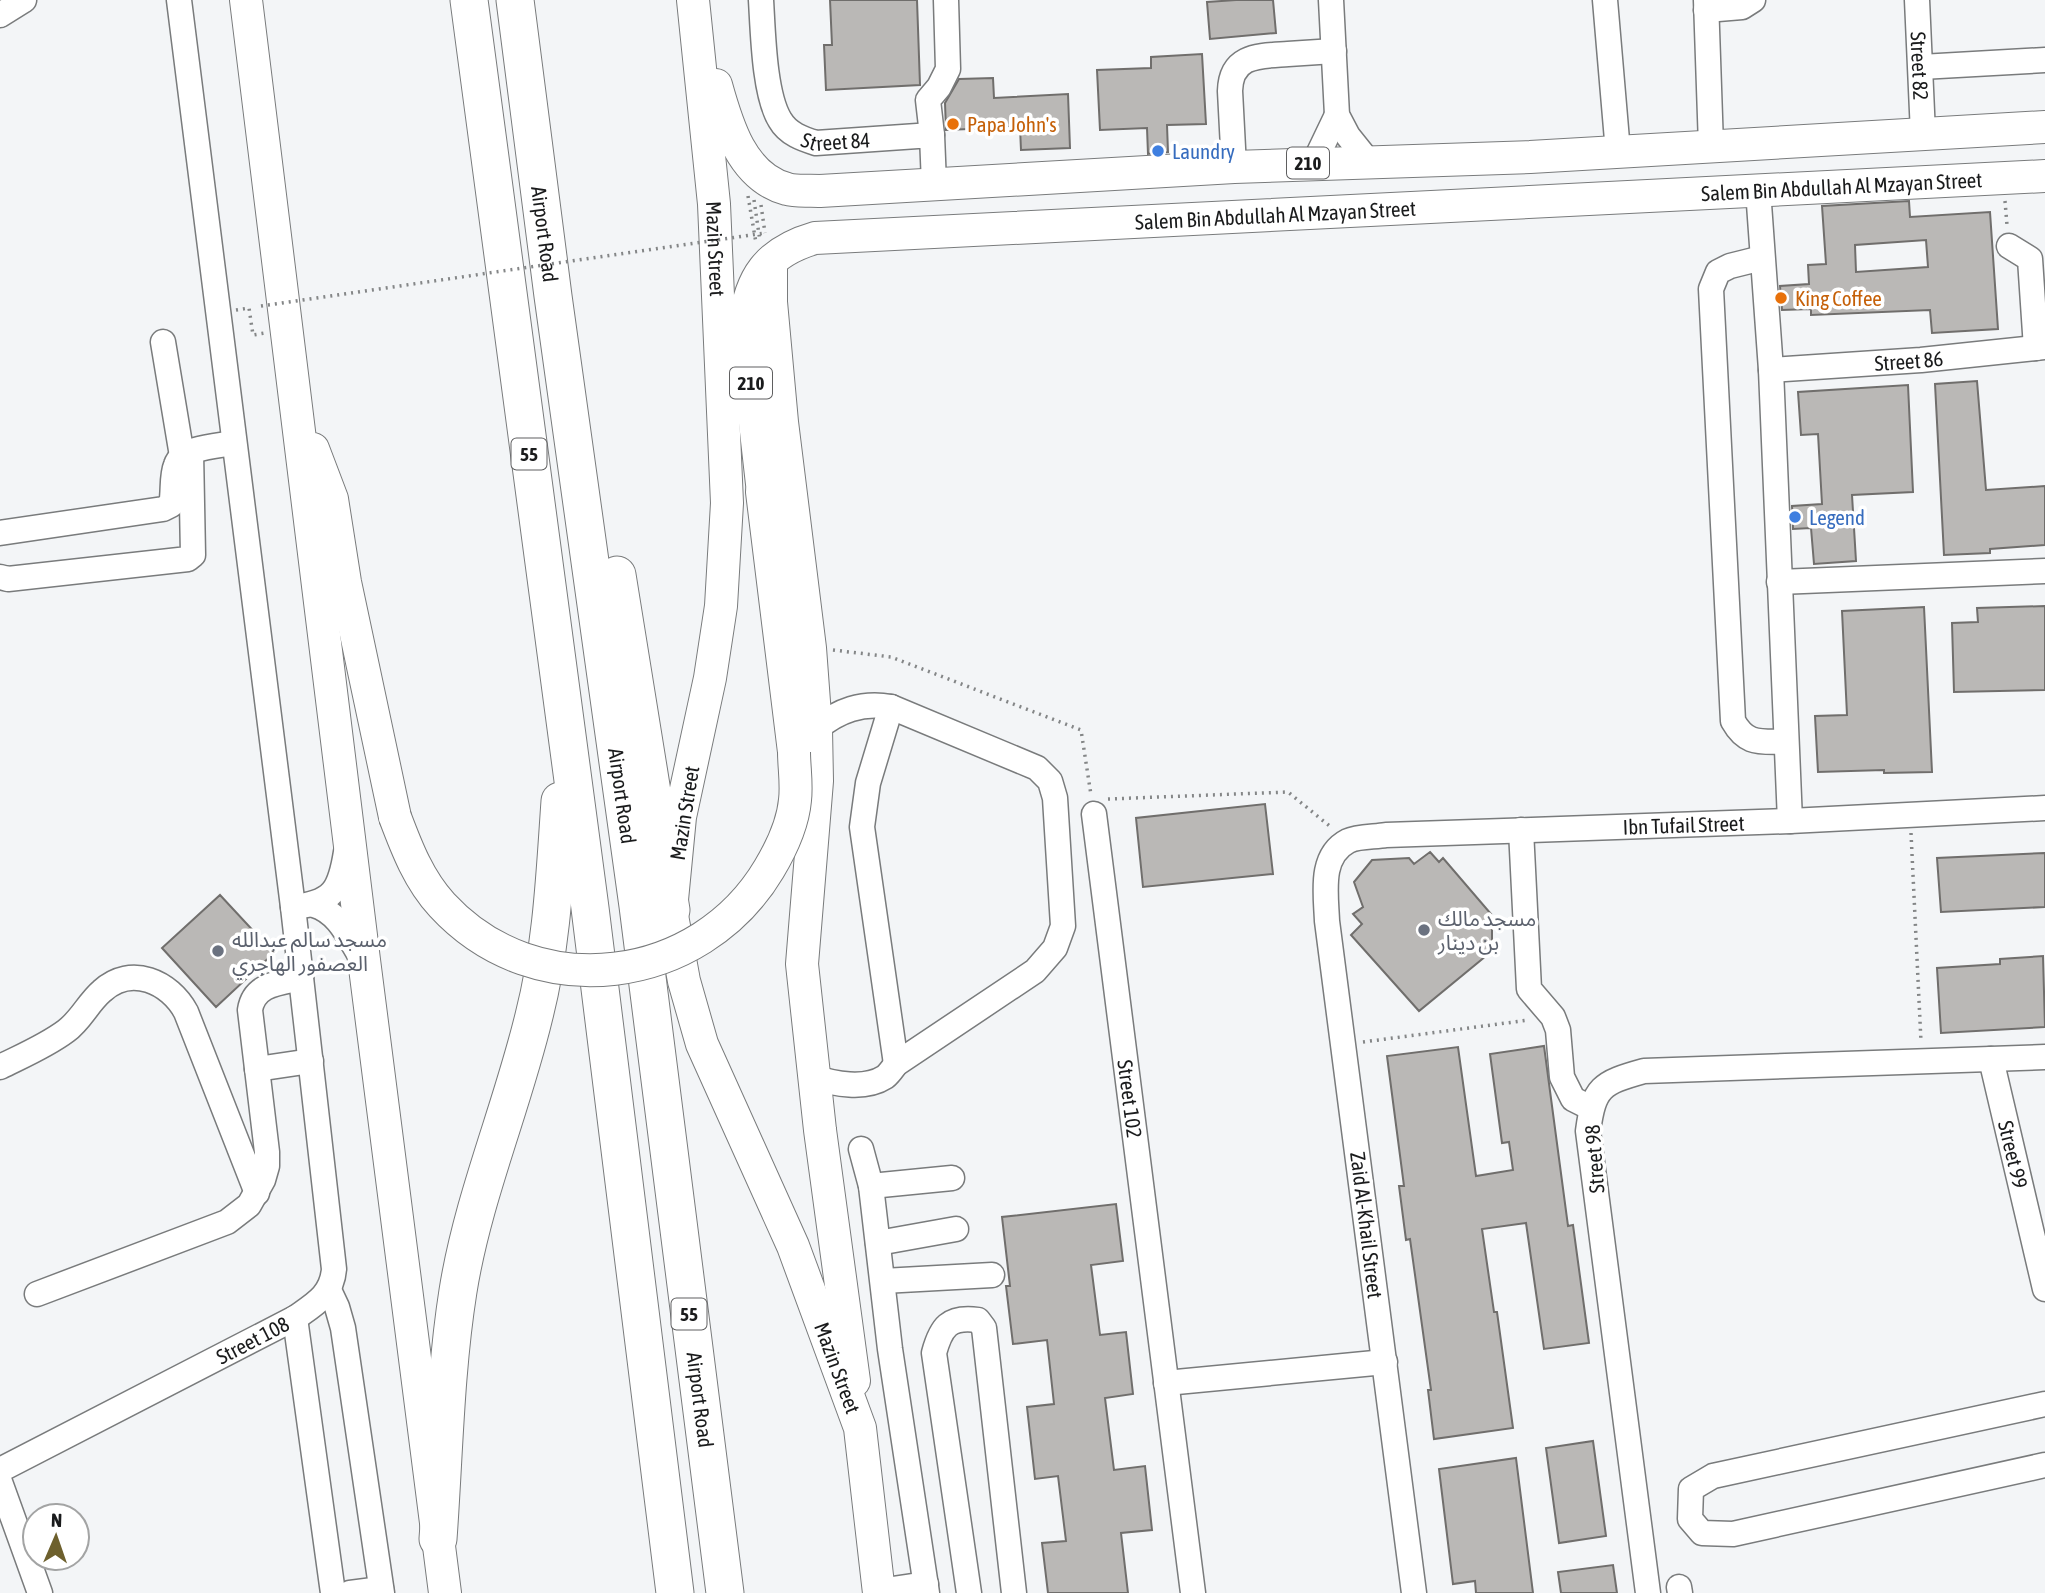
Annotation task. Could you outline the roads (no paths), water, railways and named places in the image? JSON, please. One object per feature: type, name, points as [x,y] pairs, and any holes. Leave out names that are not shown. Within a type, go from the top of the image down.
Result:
[{"type":"highway","name":"55","points":[[469,0],[565,720],[676,1593]]},
{"type":"highway","name":"Airport Road","points":[[515,0],[553,296],[638,906],[725,1593]]},
{"type":"highway","points":[[553,296],[574,332],[581,355],[671,909]]},
{"type":"highway","points":[[438,1539],[451,1351],[458,1291],[468,1242],[534,1016],[554,905],[565,720]]},
{"type":"main road","points":[[246,0],[445,1593]]},
{"type":"main road","points":[[254,0],[259,92]]},
{"type":"main road","name":"210","points":[[693,2],[727,126],[740,150],[760,176],[787,189],[820,191],[1314,163],[1530,157],[2045,127]]},
{"type":"main road","name":"Mazin Street","points":[[693,2],[714,204],[727,503],[721,606],[710,678],[680,817],[671,909],[684,981],[702,1044],[793,1246],[860,1427],[879,1592]]},
{"type":"main road","points":[[1524,204],[1515,193],[1513,179],[1519,166],[1530,157]]},
{"type":"main road","name":"Salem Bin Abdullah Al Mzayan Street","points":[[765,510],[744,327],[752,286],[768,248],[815,238],[918,232],[1524,204],[2045,176]]},
{"type":"main road","points":[[918,232],[907,228],[900,220],[897,210],[899,199],[905,190],[925,184]]},
{"type":"main road","points":[[295,402],[332,499],[345,582],[395,817],[413,864],[443,905],[481,938],[527,960],[577,970],[627,968],[676,954],[719,928],[755,892],[781,849],[795,800],[794,752],[765,510],[714,204]]},
{"type":"main road","points":[[768,248],[782,422],[810,648],[816,729],[817,780],[802,964],[813,1077],[860,1427]]},
{"type":"street","points":[[0,15],[24,0]]},
{"type":"street","points":[[179,0],[233,443],[303,906],[301,978],[334,1269],[329,1290],[323,1298],[295,1318]]},
{"type":"street","name":"Street 84","points":[[761,0],[770,93],[780,121],[799,138],[816,143],[932,135]]},
{"type":"street","points":[[925,184],[932,135],[928,100],[939,87],[948,69],[946,0]]},
{"type":"street","points":[[1331,0],[1337,115],[1348,136],[1368,161]]},
{"type":"street","points":[[1605,0],[1618,152]]},
{"type":"street","points":[[1711,146],[1706,5],[1742,8],[1754,0]]},
{"type":"street","name":"Street 82","points":[[1917,0],[1923,134]]},
{"type":"street","points":[[1234,167],[1230,91],[1232,75],[1237,68],[1243,62],[1259,56],[1334,51]]},
{"type":"street","points":[[1920,67],[2045,60]]},
{"type":"street","points":[[1314,163],[1337,115]]},
{"type":"street","points":[[1758,190],[1771,370],[1790,821]]},
{"type":"street","points":[[2008,246],[2030,259],[2040,348]]},
{"type":"street","points":[[1762,258],[1718,272],[1711,289],[1733,721],[1740,734],[1751,740],[1786,742]]},
{"type":"street","points":[[0,576],[8,579],[188,559],[193,555],[187,454],[163,342]]},
{"type":"street","name":"Street 86","points":[[1771,370],[1921,360],[2040,348]]},
{"type":"street","points":[[0,533],[163,509],[171,505],[176,465],[187,454],[233,443]]},
{"type":"street","points":[[1779,582],[2045,571]]},
{"type":"street","points":[[813,1077],[836,1084],[861,1084],[885,1077],[896,1064],[1035,971],[1055,948],[1063,926],[1055,798],[1044,774],[1028,764],[891,707],[854,707],[840,712],[816,729]]},
{"type":"street","points":[[891,707],[867,790],[862,827],[896,1064]]},
{"type":"street","name":"Street 102","points":[[1093,807],[1194,1593]]},
{"type":"street","name":"Ibn Tufail Street","points":[[1339,849],[1386,835],[1790,821],[2045,808]]},
{"type":"street","points":[[1521,830],[1529,989],[1553,1017],[1558,1030],[1562,1077],[1573,1099],[1591,1108]]},
{"type":"street","points":[[303,906],[323,902],[337,886],[349,839]]},
{"type":"street","name":"Zaid Al-Khail Street","points":[[1339,849],[1325,884],[1327,921],[1414,1593]]},
{"type":"street","points":[[303,906],[324,908],[333,915],[364,960]]},
{"type":"street","points":[[0,1067],[64,1032],[103,990],[115,982],[129,978],[157,982],[179,1000],[186,1012],[257,1193]]},
{"type":"street","points":[[37,1294],[227,1222],[249,1205],[263,1180],[267,1152],[250,1010],[254,996],[265,987],[301,978]]},
{"type":"street","name":"Street 98","points":[[1648,1593],[1588,1131],[1591,1108],[1597,1093],[1619,1078],[1644,1071],[2045,1057]]},
{"type":"street","name":"Street 99","points":[[1991,1059],[2045,1289]]},
{"type":"street","points":[[257,1069],[311,1061]]},
{"type":"street","points":[[861,1149],[871,1186],[890,1349],[927,1588],[879,1592]]},
{"type":"street","points":[[871,1186],[952,1178]]},
{"type":"street","points":[[878,1243],[956,1229]]},
{"type":"street","points":[[883,1281],[992,1275]]},
{"type":"street","points":[[329,1290],[343,1328],[381,1591],[350,1593]]},
{"type":"street","name":"Street 108","points":[[0,1470],[295,1318],[332,1593]]},
{"type":"street","points":[[969,1593],[934,1353],[939,1333],[951,1322],[964,1318],[978,1320],[984,1328],[1014,1593]]},
{"type":"street","points":[[1166,1383],[1385,1362]]},
{"type":"street","points":[[2045,1404],[1713,1476],[1691,1489],[1690,1519],[1702,1534],[1733,1534],[2045,1465]]},
{"type":"street","points":[[0,1482],[40,1593]]},
{"type":"place","name":"Papa John's","points":[[953,124]]},
{"type":"place","name":"Laundry","points":[[1158,151]]},
{"type":"place","name":"King Coffee","points":[[1781,298]]},
{"type":"place","name":"Legend","points":[[1795,517]]},
{"type":"place","name":"مسجد مالك بن دينار","points":[[1424,930]]},
{"type":"place","name":"مسجد سالم عبدالله العصفور الهاجري","points":[[218,951]]}]
